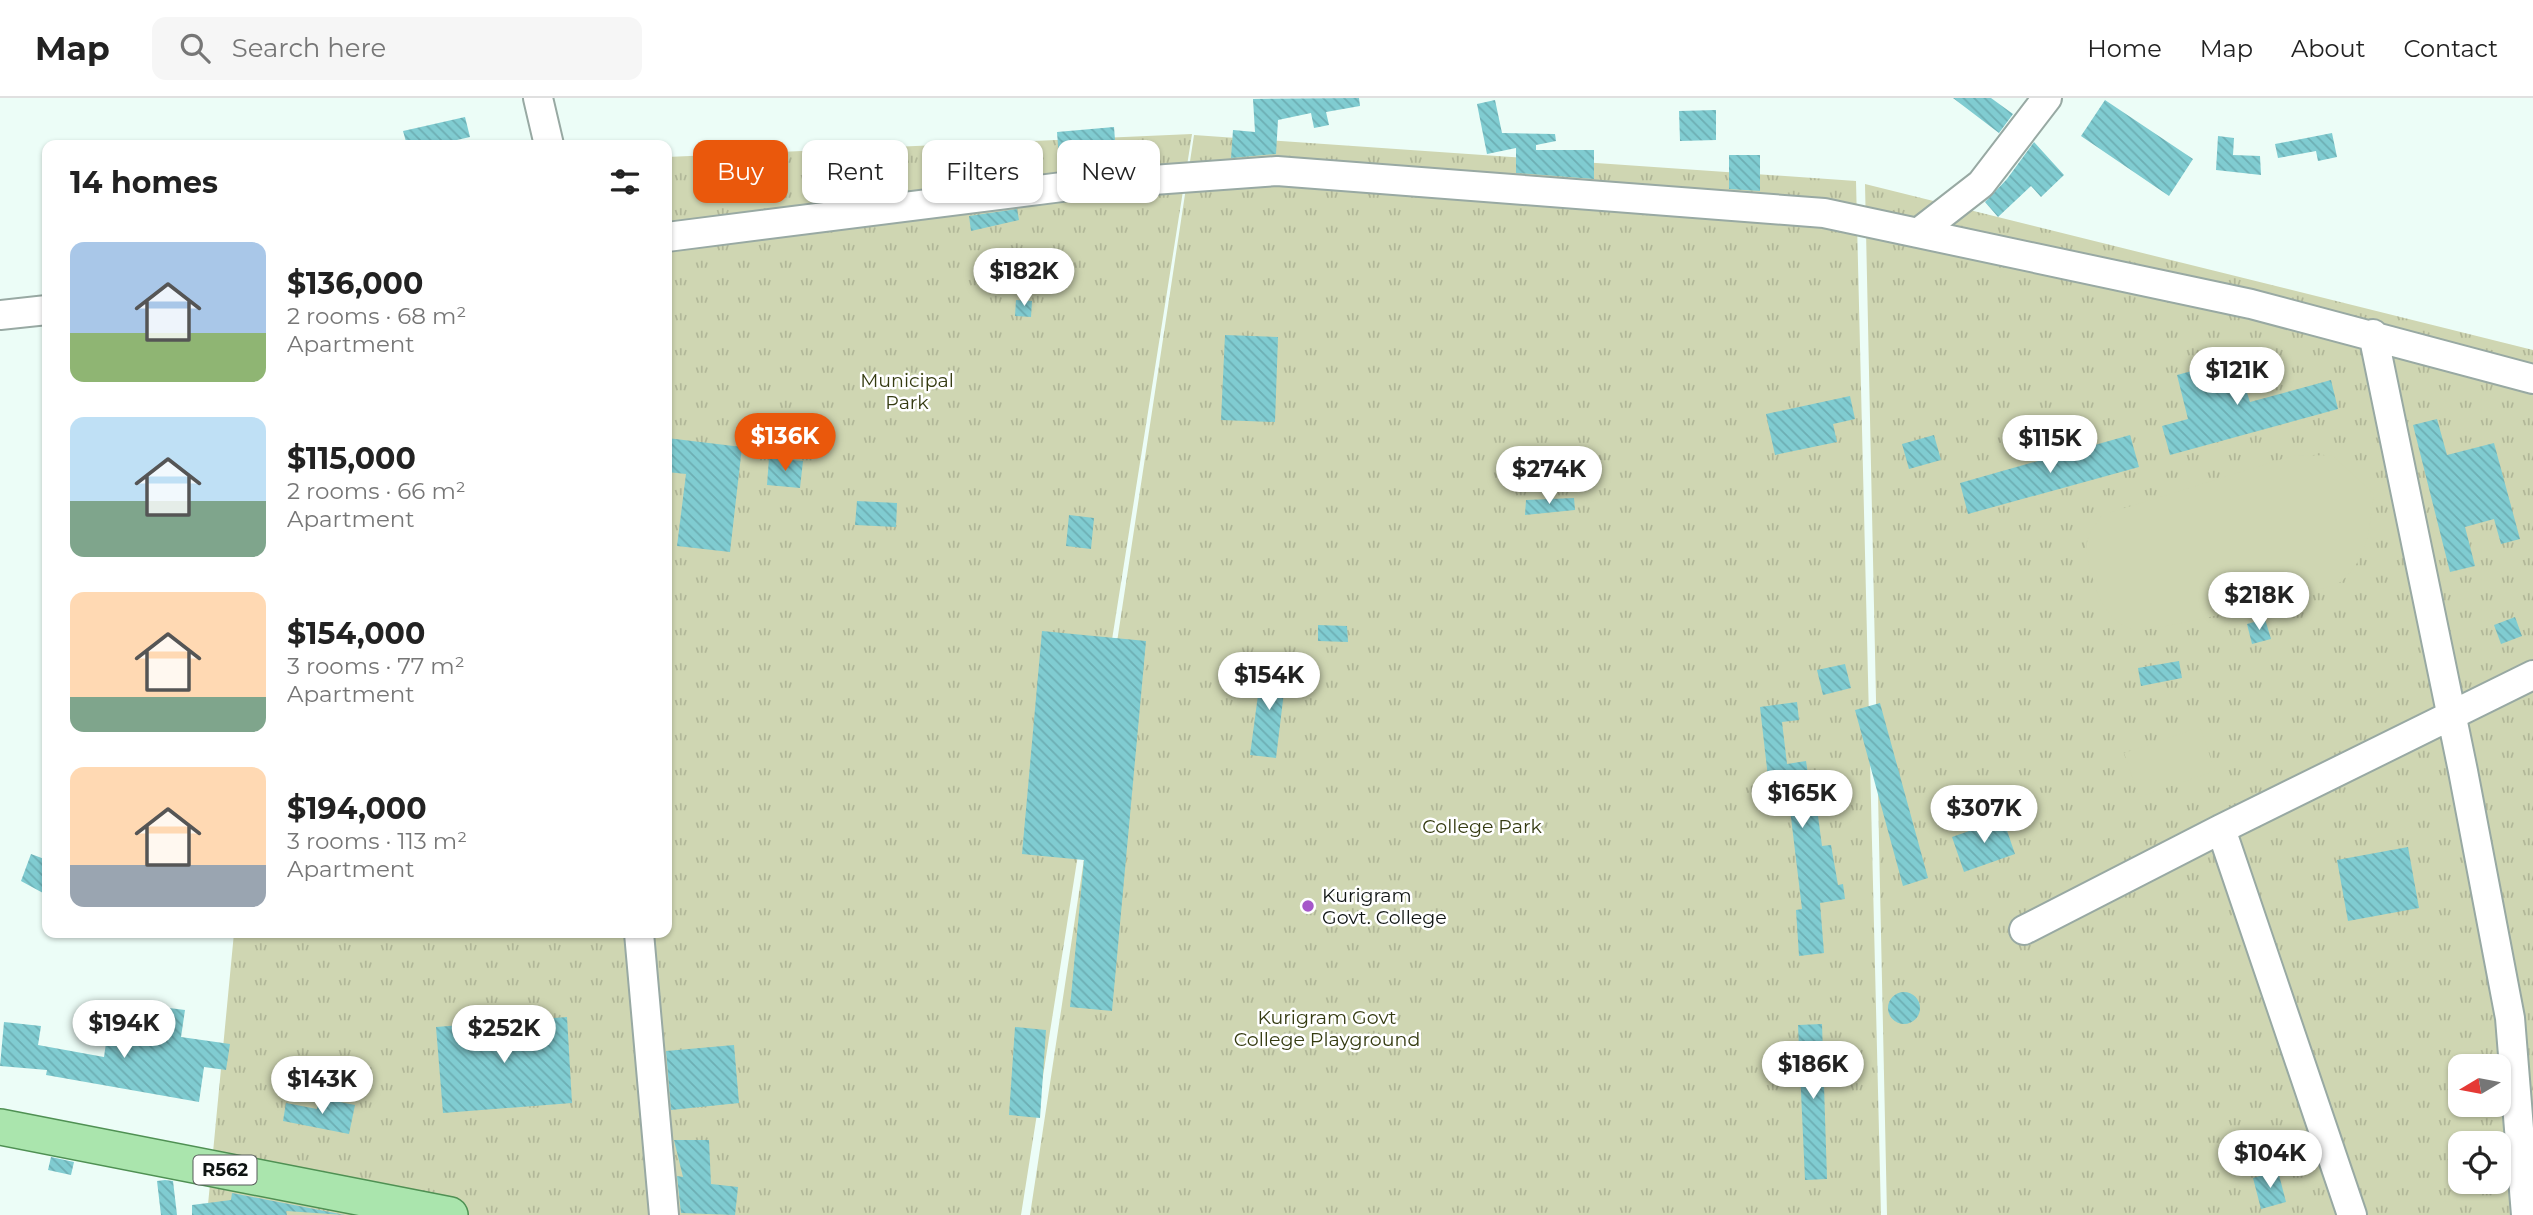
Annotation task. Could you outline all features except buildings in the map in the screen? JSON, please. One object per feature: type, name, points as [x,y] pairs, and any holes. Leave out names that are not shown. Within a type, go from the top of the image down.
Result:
[{"type":"main road","name":"R562","points":[[0,1127],[377,1207],[450,1215]]},
{"type":"street","points":[[538,98],[549,140]]},
{"type":"street","points":[[1918,233],[1981,184],[2047,98]]},
{"type":"street","points":[[672,236],[1070,186],[1277,171],[1824,213],[2251,304],[2373,334],[2533,379]]},
{"type":"street","points":[[0,315],[42,311]]},
{"type":"street","points":[[2373,334],[2510,1018],[2526,1215]]},
{"type":"street","points":[[2024,930],[2533,675]]},
{"type":"street","points":[[2221,829],[2352,1215]]},
{"type":"street","points":[[639,938],[664,1215]]},
{"type":"green space","name":"Municipal Park","points":[[1192,134],[1021,1215],[207,1215],[234,938],[672,938],[672,157],[693,156],[693,203],[788,203],[788,152],[802,151],[802,203],[908,203],[908,146],[922,146],[922,203],[1043,203],[1043,141]]},
{"type":"green space","name":"College Park","points":[[1194,135],[1856,181],[1881,1215],[1030,1215]]},
{"type":"green space","points":[[1865,184],[2533,350],[2533,1215],[1887,1215]]},
{"type":"green space","points":[[2332,455],[2374,494],[2367,541],[2358,561],[2342,581],[2276,601],[2146,629],[2134,630],[2118,622],[2102,603],[2090,568],[2087,545],[2091,532],[2102,515],[2292,456]]},
{"type":"green space","points":[[2200,727],[2215,771],[2139,797],[2124,753]]},
{"type":"place","name":"Kurigram Govt. College","points":[[1308,906]]},
{"type":"park label","name":"Kurigram Govt College Playground","points":[[1327,1028]]}]
